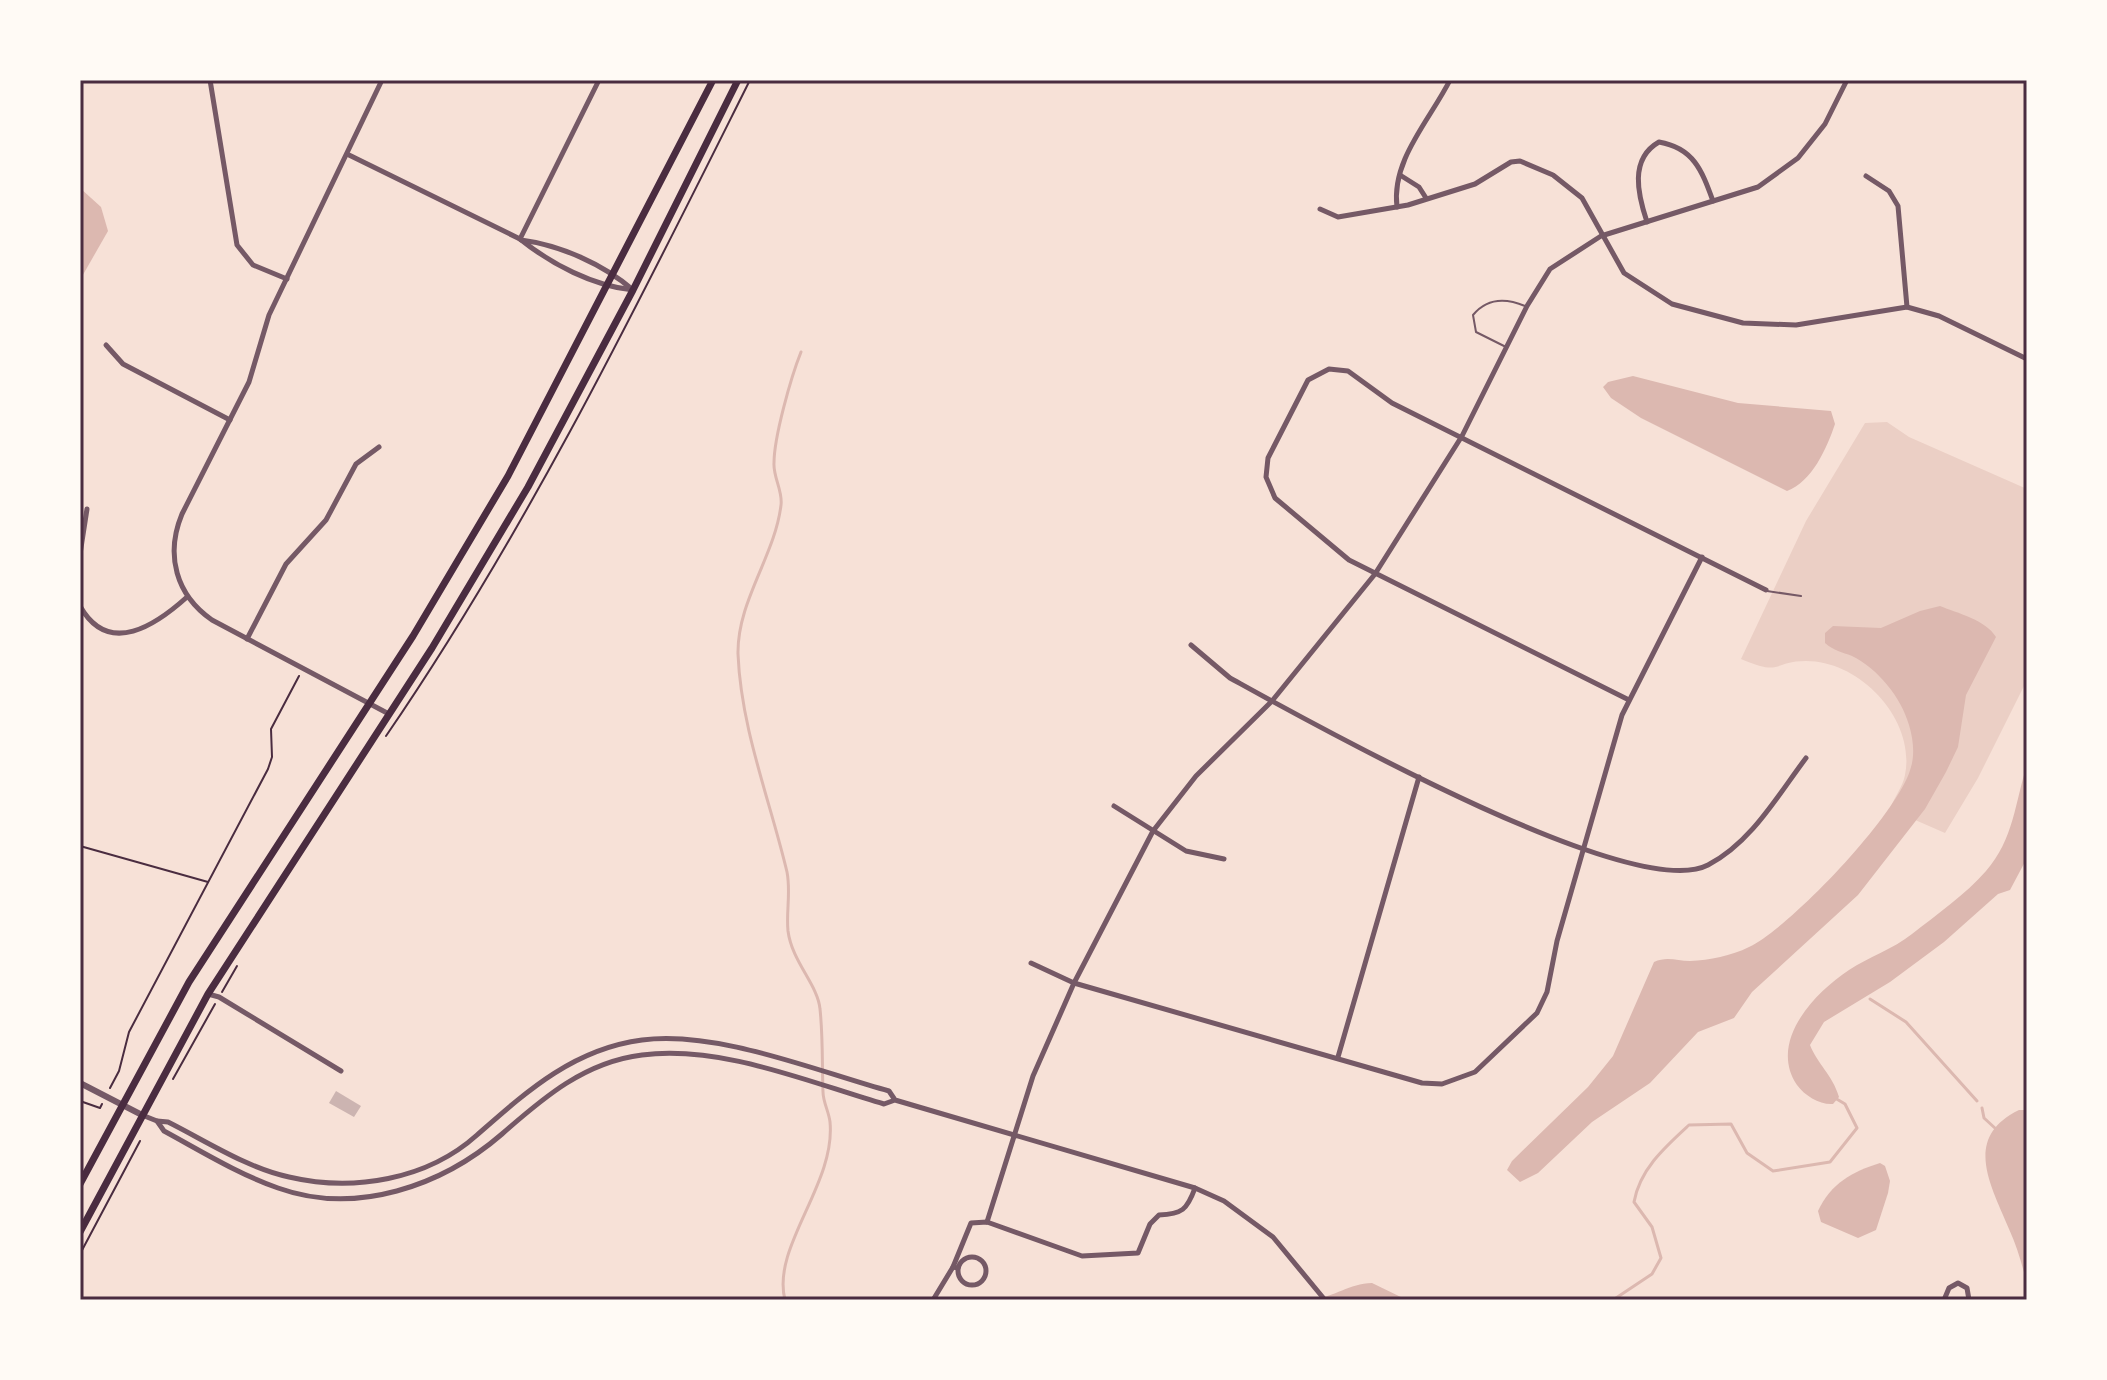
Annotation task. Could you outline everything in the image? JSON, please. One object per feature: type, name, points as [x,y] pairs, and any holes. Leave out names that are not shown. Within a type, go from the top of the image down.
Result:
[{"type":"main road","points":[[80,1184],[189,982],[369,703],[501,489],[608,288],[713,80]]},
{"type":"main road","points":[[80,1232],[208,994],[389,714],[528,487],[633,290],[738,80]]},
{"type":"street","points":[[210,80],[237,245],[253,265],[287,279]]},
{"type":"street","points":[[382,80],[354,134],[349,155],[265,324],[255,368],[175,533],[174,563],[187,597],[212,620],[389,714]]},
{"type":"street","points":[[520,239],[599,80]]},
{"type":"street","points":[[1397,207],[1396,188],[1400,175],[1420,130],[1450,80]]},
{"type":"street","points":[[987,1222],[1033,1076],[1074,983],[1153,831],[1196,776],[1272,701],[1375,574],[1462,436],[1527,306],[1550,269],[1601,236],[1758,187],[1798,158],[1825,124],[1847,80]]},
{"type":"street","points":[[1647,222],[1639,200],[1638,170],[1651,146],[1659,142],[1687,152],[1700,164],[1713,201]]},
{"type":"street","points":[[349,155],[520,239],[538,254],[608,288],[633,290]]},
{"type":"street","points":[[1320,209],[1338,217],[1397,207],[1475,184],[1511,162],[1520,161],[1553,175],[1576,192],[1591,212],[1601,236],[1624,273],[1672,304],[1743,323],[1796,325],[1907,307],[1939,316],[2027,359]]},
{"type":"street","points":[[1400,175],[1419,187],[1426,198]]},
{"type":"street","points":[[1866,176],[1889,191],[1898,206],[1907,307]]},
{"type":"street","points":[[520,239],[543,243],[615,274],[633,290]]},
{"type":"street","points":[[106,345],[123,364],[230,420]]},
{"type":"street","points":[[1629,700],[1335,552],[1287,510],[1268,484],[1268,458],[1302,387],[1323,371],[1348,371],[1392,403],[1454,431],[1766,590]]},
{"type":"street","points":[[247,639],[286,564],[326,520],[356,464],[379,447]]},
{"type":"street","points":[[80,554],[87,509]]},
{"type":"street","points":[[1031,963],[1074,983],[1422,1083],[1442,1084],[1475,1072],[1537,1013],[1547,992],[1557,941],[1615,736],[1629,700],[1702,557]]},
{"type":"street","points":[[80,606],[90,620],[103,628],[135,633],[160,620],[187,597]]},
{"type":"street","points":[[1191,645],[1230,678],[1525,829],[1583,849],[1672,871],[1707,866],[1748,834],[1806,758]]},
{"type":"street","points":[[1338,1057],[1419,777]]},
{"type":"street","points":[[1114,806],[1186,851],[1224,859]]},
{"type":"street","points":[[208,994],[219,997],[341,1071]]},
{"type":"street","points":[[80,1083],[142,1115],[168,1122],[287,1177],[354,1184],[404,1174],[448,1156],[474,1139],[539,1081],[573,1061],[641,1040],[677,1038],[729,1046],[889,1091],[895,1100]]},
{"type":"street","points":[[157,1121],[164,1131],[248,1176],[282,1189],[348,1198],[381,1195],[435,1179],[483,1150],[558,1086],[608,1063],[640,1055],[705,1056],[884,1104],[895,1100],[1195,1188],[1224,1201],[1273,1237],[1325,1300]]},
{"type":"street","points":[[933,1300],[955,1268],[962,1261],[974,1257],[982,1261],[986,1274],[981,1282],[971,1286],[959,1278],[955,1268],[971,1223],[987,1222],[1082,1256],[1138,1253],[1150,1224],[1159,1215],[1178,1214],[1187,1208],[1195,1188]]},
{"type":"street","points":[[1944,1300],[1949,1288],[1958,1283],[1967,1288],[1969,1300]]},
{"type":"lane","points":[[1506,347],[1476,332],[1473,315],[1479,307],[1496,300],[1511,300],[1527,306]]},
{"type":"lane","points":[[1766,590],[1801,596]]},
{"type":"path","points":[[119,1071],[129,1032],[268,769],[272,757],[271,729],[304,668]]},
{"type":"path","points":[[80,846],[208,882]]},
{"type":"path","points":[[80,1101],[100,1108]]},
{"type":"shaded area","points":[[80,188],[101,207],[108,231],[80,280]]},
{"type":"shaded area","points":[[1633,376],[1738,403],[1831,411],[1835,424],[1811,472],[1796,487],[1787,491],[1641,418],[1611,398],[1603,387],[1608,382]]},
{"type":"shaded area","points":[[1887,422],[1909,437],[2027,489],[2027,680],[1978,778],[1945,833],[1890,809],[1905,775],[1906,754],[1902,734],[1880,697],[1864,683],[1846,671],[1826,664],[1806,661],[1771,668],[1741,659],[1806,521],[1865,423]]},
{"type":"shaded area","points":[[1940,606],[1978,622],[1996,637],[1966,695],[1958,747],[1925,809],[1858,895],[1752,992],[1734,1018],[1698,1032],[1650,1083],[1592,1122],[1538,1173],[1520,1182],[1507,1170],[1512,1161],[1588,1087],[1613,1056],[1654,962],[1720,957],[1749,947],[1768,935],[1842,866],[1887,811],[1903,787],[1911,767],[1913,746],[1909,725],[1894,694],[1879,676],[1852,656],[1828,646],[1825,633],[1833,626],[1881,628]]},
{"type":"shaded area","points":[[2027,765],[2027,858],[2010,890],[1998,894],[1944,942],[1890,982],[1824,1022],[1810,1045],[1839,1097],[1833,1104],[1828,1104],[1808,1096],[1797,1085],[1789,1069],[1791,1036],[1799,1020],[1836,980],[1905,939],[1978,880],[2003,846]]},
{"type":"shaded area","points":[[2019,1110],[2027,1110],[2027,1283],[1986,1164],[1986,1148],[1991,1134],[2001,1121]]},
{"type":"shaded area","points":[[1880,1163],[1885,1166],[1890,1181],[1876,1230],[1858,1238],[1821,1222],[1818,1211],[1836,1186],[1860,1170]]},
{"type":"shaded area","points":[[1372,1283],[1407,1300],[1313,1300],[1356,1286]]},
{"type":"building","points":[[336,1091],[361,1106],[354,1117],[329,1103]]},
{"type":"waterway","points":[[785,1300],[783,1280],[787,1259],[824,1169],[830,1122],[823,1096],[820,1009],[815,991],[790,942],[787,872],[750,737],[738,654],[743,616],[777,524],[781,500],[774,468],[775,452],[784,407],[801,352]]},
{"type":"waterway","points":[[1870,999],[1906,1022],[1977,1101]]},
{"type":"waterway","points":[[1613,1300],[1652,1274],[1661,1258],[1652,1227],[1634,1202],[1648,1169],[1689,1125],[1731,1124],[1747,1153],[1773,1171],[1830,1162],[1857,1128],[1845,1104],[1835,1098]]},
{"type":"waterway","points":[[1982,1108],[1984,1118],[1996,1129]]}]
